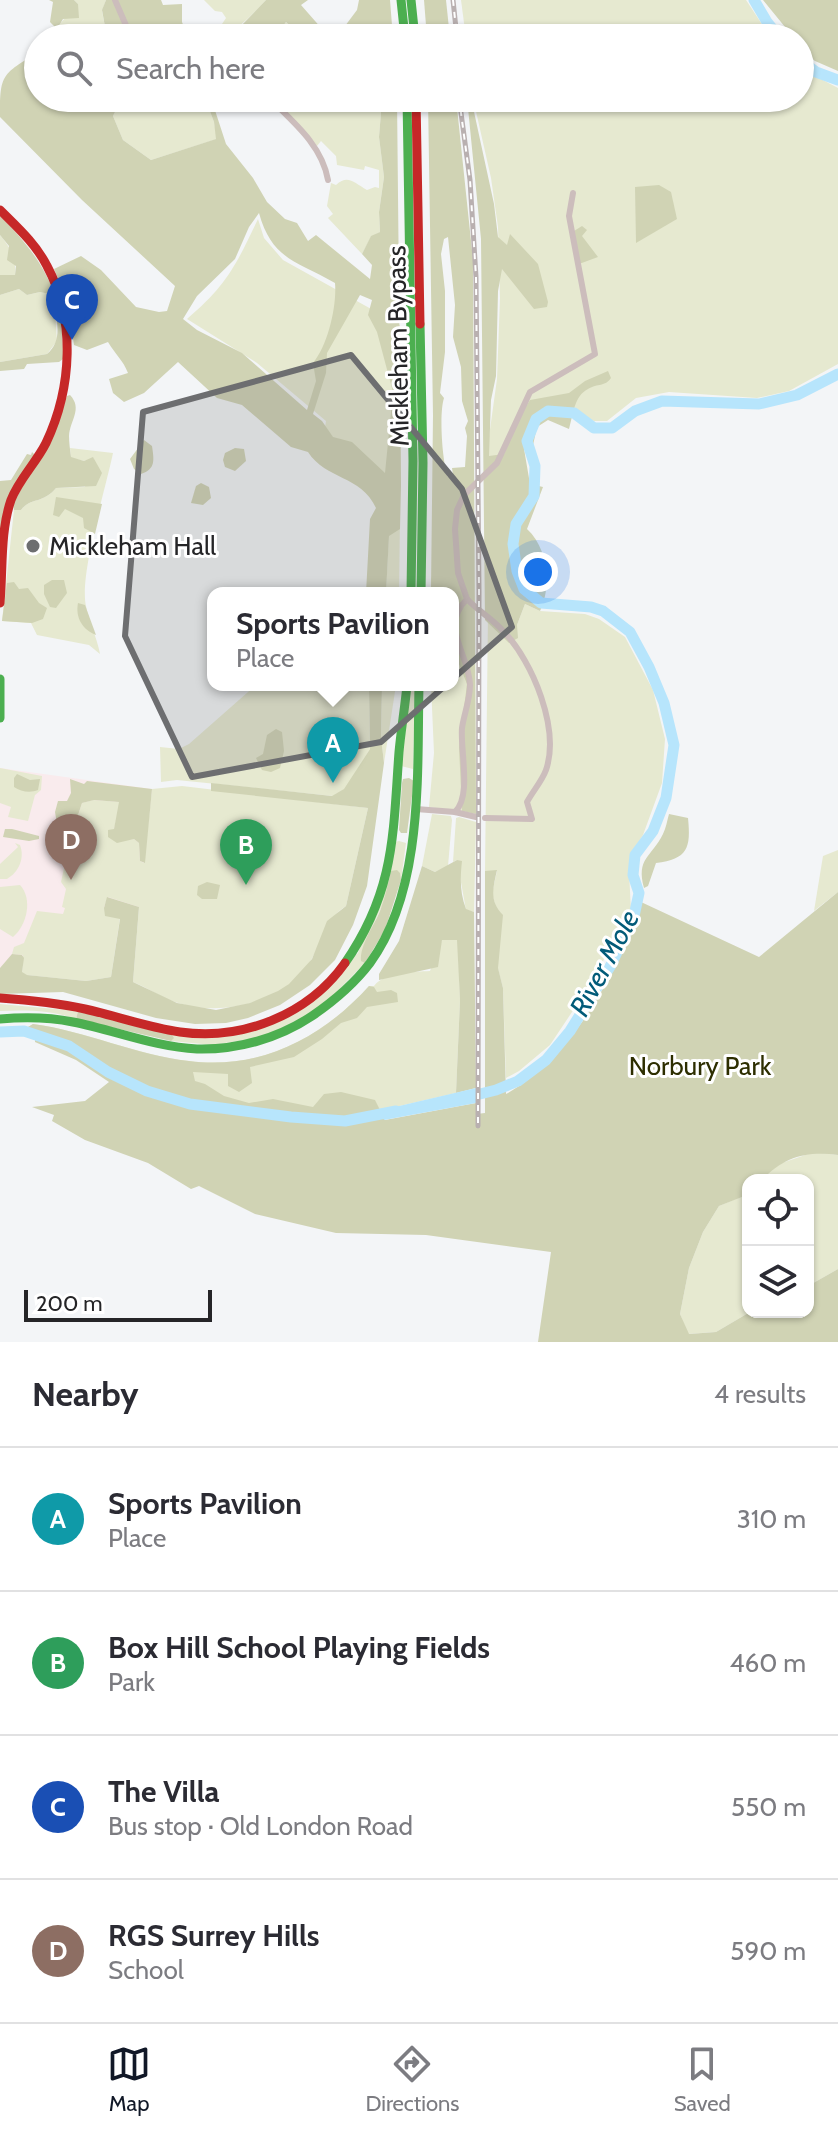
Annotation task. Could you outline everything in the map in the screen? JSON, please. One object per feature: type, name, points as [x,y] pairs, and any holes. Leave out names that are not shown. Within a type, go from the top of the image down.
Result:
[{"type":"main road","points":[[401,0],[404,24]]},
{"type":"main road","points":[[411,0],[414,24]]},
{"type":"main road","name":"Mickleham Bypass","points":[[407,112],[413,461],[411,587]]},
{"type":"main road","name":"Mickleham Bypass","points":[[416,112],[423,463],[421,587]]},
{"type":"main road","points":[[0,210],[33,244],[56,284],[64,313],[66,384],[44,445],[10,503],[0,603]]},
{"type":"main road","points":[[0,679],[0,718]]},
{"type":"main road","points":[[0,998],[51,1002],[174,1031],[208,1034],[241,1031],[267,1023],[298,1008],[324,989],[345,968],[373,915],[395,834],[397,773],[406,691]]},
{"type":"main road","points":[[0,1019],[48,1017],[76,1021],[159,1043],[201,1049],[250,1044],[281,1034],[332,1004],[372,960],[395,910],[414,836],[419,775],[419,691]]},
{"type":"street","points":[[115,0],[125,24]]},
{"type":"street","points":[[283,112],[311,141],[326,166],[328,180]]},
{"type":"street","points":[[485,818],[532,819],[527,802],[545,772],[551,749],[549,724],[540,695],[513,643],[503,630],[467,599],[458,573],[457,510],[464,495],[497,463],[530,392],[595,354],[569,216],[573,193]]},
{"type":"street","points":[[459,606],[467,599]]},
{"type":"street","points":[[455,812],[461,804],[463,793],[462,726],[470,685],[459,640]]},
{"type":"street","points":[[397,773],[408,771],[419,775]]},
{"type":"street","points":[[416,809],[476,817]]},
{"type":"street","points":[[395,834],[414,836]]},
{"type":"highlighted area","points":[[351,355],[462,489],[512,627],[381,742],[192,777],[125,636],[143,412]]},
{"type":"shaded area","points":[[0,768],[152,789],[139,907],[0,968]]},
{"type":"green space","points":[[49,0],[74,0],[78,4],[79,18],[63,19],[60,24],[52,24],[53,2]]},
{"type":"green space","points":[[74,0],[106,0],[102,11],[104,24],[60,24],[78,4]]},
{"type":"green space","points":[[106,0],[161,0],[163,5],[182,4],[183,24],[104,24],[102,10]]},
{"type":"green space","points":[[204,0],[266,0],[241,24],[222,24],[226,18],[222,12],[215,11]]},
{"type":"green space","points":[[266,0],[308,0],[301,5],[318,24],[286,22],[243,24]]},
{"type":"green space","points":[[359,0],[390,0],[392,24],[346,24],[357,10]]},
{"type":"green space","points":[[424,0],[446,0],[449,24],[426,24]]},
{"type":"green space","points":[[461,0],[746,0],[762,24],[464,24]]},
{"type":"green space","points":[[763,0],[838,0],[838,71],[814,60],[814,24],[783,24]]},
{"type":"green space","points":[[24,62],[24,112],[115,112],[113,116],[123,140],[151,160],[216,139],[210,112],[216,112],[226,144],[253,178],[267,202],[285,219],[297,223],[308,241],[316,235],[370,279],[372,265],[362,254],[371,236],[380,232],[379,212],[384,177],[379,137],[381,112],[397,112],[401,486],[400,529],[389,536],[386,587],[366,587],[370,519],[376,508],[362,489],[324,468],[308,452],[291,447],[242,405],[217,398],[178,362],[144,393],[124,402],[113,393],[109,379],[128,373],[108,342],[87,350],[74,345],[67,298],[54,269],[81,256],[101,270],[136,307],[159,312],[167,311],[175,286],[82,200],[0,117],[1,92],[10,71]],"holes":[[[259,213],[271,241],[288,257],[335,283],[333,314],[323,346],[313,363],[316,381],[307,410],[242,353],[197,330],[183,319],[197,296],[235,259]],[[360,295],[372,300],[368,315],[377,332],[393,392],[385,473],[352,442],[333,437],[313,414],[326,373],[327,353]]]},
{"type":"green space","points":[[814,75],[838,88],[838,364],[789,391],[757,398],[669,392],[636,398],[607,421],[594,421],[568,409],[541,409],[523,443],[526,466],[488,476],[487,451],[497,379],[500,298],[498,227],[476,112],[814,112]]},
{"type":"green space","points":[[115,112],[210,112],[217,139],[151,160],[123,140],[113,116]]},
{"type":"green space","points":[[286,112],[381,112],[379,137],[384,177],[379,212],[380,232],[371,237],[362,254],[328,218],[333,214],[327,206],[331,183],[336,185],[348,180],[367,190],[379,188],[379,170],[337,165],[336,156],[321,141],[317,146]]},
{"type":"green space","points":[[428,112],[457,112],[473,260],[476,814],[462,811],[459,747],[467,684],[459,664],[459,587],[431,587],[433,415]],"holes":[[[448,237],[455,305],[453,337],[461,367],[462,401],[468,421],[465,428],[465,467],[452,468],[453,475],[448,477],[442,437],[444,398],[440,393],[445,352],[445,291],[441,254],[444,239]]]},
{"type":"green space","points":[[468,112],[474,112],[498,237],[507,245],[510,234],[538,264],[548,302],[547,307],[534,309],[502,269],[498,291],[496,376],[491,400],[489,456],[504,454],[530,400],[569,393],[585,381],[608,371],[611,378],[583,392],[575,406],[569,429],[548,420],[537,427],[533,445],[524,449],[530,484],[543,487],[527,529],[540,546],[547,579],[540,611],[525,604],[517,625],[518,638],[509,643],[485,620],[481,239]]},
{"type":"green space","points":[[659,185],[671,192],[677,219],[636,243],[635,187]]},
{"type":"green space","points":[[0,216],[29,248],[49,280],[60,316],[63,359],[59,362],[27,364],[24,369],[0,371],[0,362],[47,354],[53,348],[57,333],[49,294],[40,292],[27,295],[19,289],[0,295],[0,275],[15,275],[16,266],[7,260],[9,246],[0,235]]},
{"type":"green space","points":[[258,219],[264,238],[283,260],[400,325],[401,486],[321,453],[326,421],[257,363],[187,319],[212,296],[229,274]]},
{"type":"green space","points":[[582,226],[587,230],[582,236],[598,257],[579,264],[574,231]]},
{"type":"green space","points":[[0,235],[12,254],[15,275],[0,275]]},
{"type":"green space","points":[[19,289],[27,295],[40,292],[49,294],[55,312],[57,341],[47,354],[0,362],[0,295]]},
{"type":"green space","points":[[70,395],[76,410],[69,436],[71,457],[84,461],[93,457],[102,473],[96,486],[56,488],[21,510],[14,510],[13,504]]},
{"type":"green space","points":[[144,440],[152,446],[153,460],[152,467],[141,474],[134,469],[130,459]]},
{"type":"green space","points":[[70,448],[113,453],[86,574],[87,612],[100,654],[89,645],[37,635],[31,623],[2,621],[14,510],[21,510],[56,488],[85,487],[94,458],[84,461],[71,458]]},
{"type":"green space","points":[[235,448],[244,449],[246,461],[235,471],[225,467],[223,460],[225,453]]},
{"type":"green space","points":[[32,452],[35,455],[13,491],[0,581],[0,481],[11,480],[27,454],[31,455]]},
{"type":"green space","points":[[201,483],[209,487],[211,498],[203,505],[191,503],[196,486]]},
{"type":"green space","points":[[56,497],[102,504],[95,534],[84,528],[83,518],[65,509],[59,517],[53,515]]},
{"type":"green space","points":[[390,512],[400,518],[399,587],[386,587]]},
{"type":"green space","points":[[452,556],[475,628],[476,814],[429,807],[434,753],[431,691],[459,691],[459,587],[431,587],[431,578]]},
{"type":"green space","points":[[52,580],[64,580],[67,593],[56,608],[50,607],[44,594],[44,585]]},
{"type":"green space","points":[[14,582],[19,589],[28,588],[47,608],[43,619],[32,623],[2,621],[7,583]]},
{"type":"green space","points":[[78,603],[85,605],[96,635],[81,623]]},
{"type":"green space","points":[[525,604],[540,611],[585,614],[599,619],[625,637],[653,690],[665,739],[662,783],[643,835],[633,851],[629,871],[631,911],[588,988],[550,1045],[506,1078],[503,988],[498,969],[496,908],[492,893],[497,871],[485,871],[488,612],[517,625]]},
{"type":"green space","points":[[249,691],[369,691],[370,749],[345,789],[333,796],[177,780],[161,782],[160,747],[179,749],[189,744]]},
{"type":"green space","points":[[369,691],[382,691],[384,763],[367,886],[353,925],[335,960],[310,985],[280,1005],[226,1023],[195,1024],[156,1018],[63,992],[0,994],[0,968],[12,954],[22,955],[22,972],[27,975],[86,981],[111,977],[120,919],[105,916],[107,897],[139,907],[133,982],[177,1003],[216,1010],[250,1003],[289,984],[312,959],[327,921],[346,906],[368,808],[211,791],[211,783],[332,796],[344,789],[370,749]]},
{"type":"green space","points":[[382,691],[395,691],[384,763]]},
{"type":"green space","points":[[410,691],[415,691],[413,769],[401,766]]},
{"type":"green space","points":[[276,729],[282,732],[284,751],[280,768],[271,772],[262,770],[256,758],[263,754],[267,735]]},
{"type":"green space","points":[[0,768],[42,776],[41,790],[35,795],[28,821],[8,817],[11,807],[0,803]]},
{"type":"green space","points":[[17,774],[30,780],[40,779],[38,790],[26,792],[14,787]]},
{"type":"green space","points":[[70,779],[84,784],[87,781],[152,789],[145,863],[140,861],[139,843],[134,839],[117,843],[108,837],[108,830],[114,829],[119,802],[94,800],[82,803],[71,836],[57,840],[50,833],[51,827],[57,824],[55,812],[58,801],[67,801],[71,793]]},
{"type":"green space","points":[[403,779],[414,781],[407,833],[401,833],[402,783]]},
{"type":"green space","points":[[182,786],[368,808],[346,906],[329,924],[310,962],[299,976],[269,997],[232,1007],[195,1007],[172,1001],[133,982],[139,907],[108,897],[104,907],[120,918],[111,977],[86,981],[22,973],[23,955],[12,954],[14,947],[24,943],[37,911],[63,914],[66,889],[61,882],[82,803],[93,800],[120,802],[114,830],[125,840],[134,839],[139,843],[140,861],[144,863],[152,789]]},
{"type":"green space","points":[[432,814],[451,816],[452,820],[448,866],[435,872],[422,866]]},
{"type":"green space","points":[[669,814],[688,818],[688,844],[681,855],[656,863],[648,886],[644,888],[643,864],[663,834]]},
{"type":"green space","points":[[456,818],[476,822],[474,912],[466,910],[457,860],[453,862]]},
{"type":"green space","points":[[5,829],[39,836],[39,839],[29,841],[3,837]]},
{"type":"green space","points":[[395,842],[406,843],[401,880],[381,908],[364,945],[365,963],[320,1009],[268,1036],[213,1045],[171,1041],[171,1034],[197,1038],[293,1014],[358,953]]},
{"type":"green space","points":[[15,843],[20,845],[20,864],[7,879],[0,879],[0,864],[18,847]]},
{"type":"green space","points":[[838,850],[838,892],[814,911],[823,856]]},
{"type":"green space","points":[[457,860],[462,861],[464,903],[466,909],[474,912],[476,1088],[456,1093],[460,1000],[457,940],[442,940],[438,967],[379,980],[379,974],[399,941],[422,866],[435,872]]},
{"type":"green space","points":[[397,870],[401,880],[385,930],[365,963],[361,961],[363,948],[380,911],[391,871]]},
{"type":"green space","name":"Norbury Park","points":[[497,870],[493,894],[503,915],[498,968],[503,988],[506,1094],[552,1059],[590,1011],[606,984],[641,902],[759,957],[838,892],[838,1155],[806,1155],[787,1161],[768,1174],[742,1174],[742,1197],[719,1206],[703,1232],[689,1268],[680,1314],[689,1334],[716,1332],[742,1317],[814,1318],[814,1283],[838,1269],[838,1342],[538,1342],[551,1252],[426,1235],[336,1233],[255,1214],[199,1186],[191,1189],[148,1163],[85,1140],[52,1121],[54,1115],[32,1107],[85,1101],[109,1082],[76,1060],[35,1042],[35,1032],[28,1027],[33,1024],[169,1058],[215,1062],[241,1060],[265,1055],[310,1035],[351,1005],[369,986],[377,992],[391,990],[397,993],[398,1002],[367,1007],[357,1018],[341,1023],[294,1057],[250,1067],[252,1083],[239,1092],[228,1086],[228,1074],[193,1072],[195,1081],[224,1096],[249,1103],[273,1099],[313,1107],[324,1094],[341,1092],[375,1100],[385,1120],[476,1103],[476,1114],[485,1113],[485,871]]},
{"type":"green space","points":[[207,882],[220,885],[217,899],[202,899],[197,895],[198,886]]},
{"type":"green space","points":[[20,885],[26,897],[27,912],[22,926],[13,937],[0,929],[0,887]]},
{"type":"green space","points":[[442,940],[458,940],[460,1000],[456,1093],[382,1110],[233,1106],[28,1027],[33,1024],[53,1027],[150,1054],[189,1061],[241,1060],[265,1055],[310,1035],[351,1005],[369,986],[374,986],[385,977],[430,971]]},
{"type":"green space","points":[[0,1004],[78,1011],[76,1019],[38,1011],[0,1011]]},
{"type":"green space","points":[[78,1011],[171,1034],[174,1038],[171,1041],[76,1019]]},
{"type":"green space","points":[[814,1152],[838,1155],[838,1269],[814,1283],[814,1174],[768,1174],[776,1165]]},
{"type":"green space","points":[[742,1196],[742,1317],[716,1332],[688,1334],[680,1314],[689,1268],[703,1232],[719,1206]]},
{"type":"water","points":[[30,1028],[35,1032],[35,1038],[17,1035],[0,1037],[0,1029]]},
{"type":"water","points":[[476,1088],[476,1103],[384,1120],[382,1110]]},
{"type":"waterway","name":"River Mole","points":[[754,0],[769,24]]},
{"type":"waterway","name":"River Mole","points":[[814,70],[838,80]]},
{"type":"waterway","name":"River Mole","points":[[464,1098],[518,1081],[546,1060],[570,1031],[611,965],[634,916],[639,893],[633,875],[635,855],[653,831],[666,798],[674,745],[664,703],[630,632],[603,611],[591,607],[541,603],[524,589],[517,571],[513,544],[516,524],[534,496],[535,466],[527,441],[536,419],[548,411],[574,413],[594,428],[612,428],[635,411],[662,401],[759,404],[797,395],[838,374]]},
{"type":"waterway","name":"River Mole","points":[[0,1032],[24,1031],[69,1046],[108,1072],[147,1091],[190,1104],[345,1121],[396,1111]]},
{"type":"railway","points":[[453,0],[456,24]]},
{"type":"railway","points":[[461,112],[470,180],[476,277],[478,1126]]},
{"type":"traffic: fast","points":[[401,0],[404,24]]},
{"type":"traffic: fast","points":[[411,0],[414,24]]},
{"type":"traffic: fast","points":[[407,112],[413,461],[411,587]]},
{"type":"traffic: fast","points":[[420,324],[423,463],[421,587]]},
{"type":"traffic: fast","points":[[0,679],[0,718]]},
{"type":"traffic: fast","points":[[345,963],[374,911],[388,861],[406,691]]},
{"type":"traffic: fast","points":[[0,1019],[64,1020],[166,1045],[212,1049],[243,1045],[272,1036],[299,1024],[328,1004],[370,963],[388,933],[400,901],[414,829],[419,691]]},
{"type":"traffic: jam","points":[[416,112],[420,324]]},
{"type":"traffic: jam","points":[[0,210],[32,243],[47,266],[63,309],[67,354],[55,422],[42,450],[14,492],[7,512],[0,603]]},
{"type":"traffic: jam","points":[[0,998],[74,1007],[180,1032],[227,1032],[250,1028],[293,1010],[330,981],[345,963]]},
{"type":"place","name":"The Villa","points":[[72,340]]},
{"type":"place","name":"Mickleham Hall","points":[[33,546]]},
{"type":"place","name":"Sports Pavilion","points":[[333,783]]},
{"type":"place","name":"RGS Surrey Hills","points":[[71,880]]},
{"type":"place","name":"Box Hill School Playing Fields","points":[[246,885]]}]
